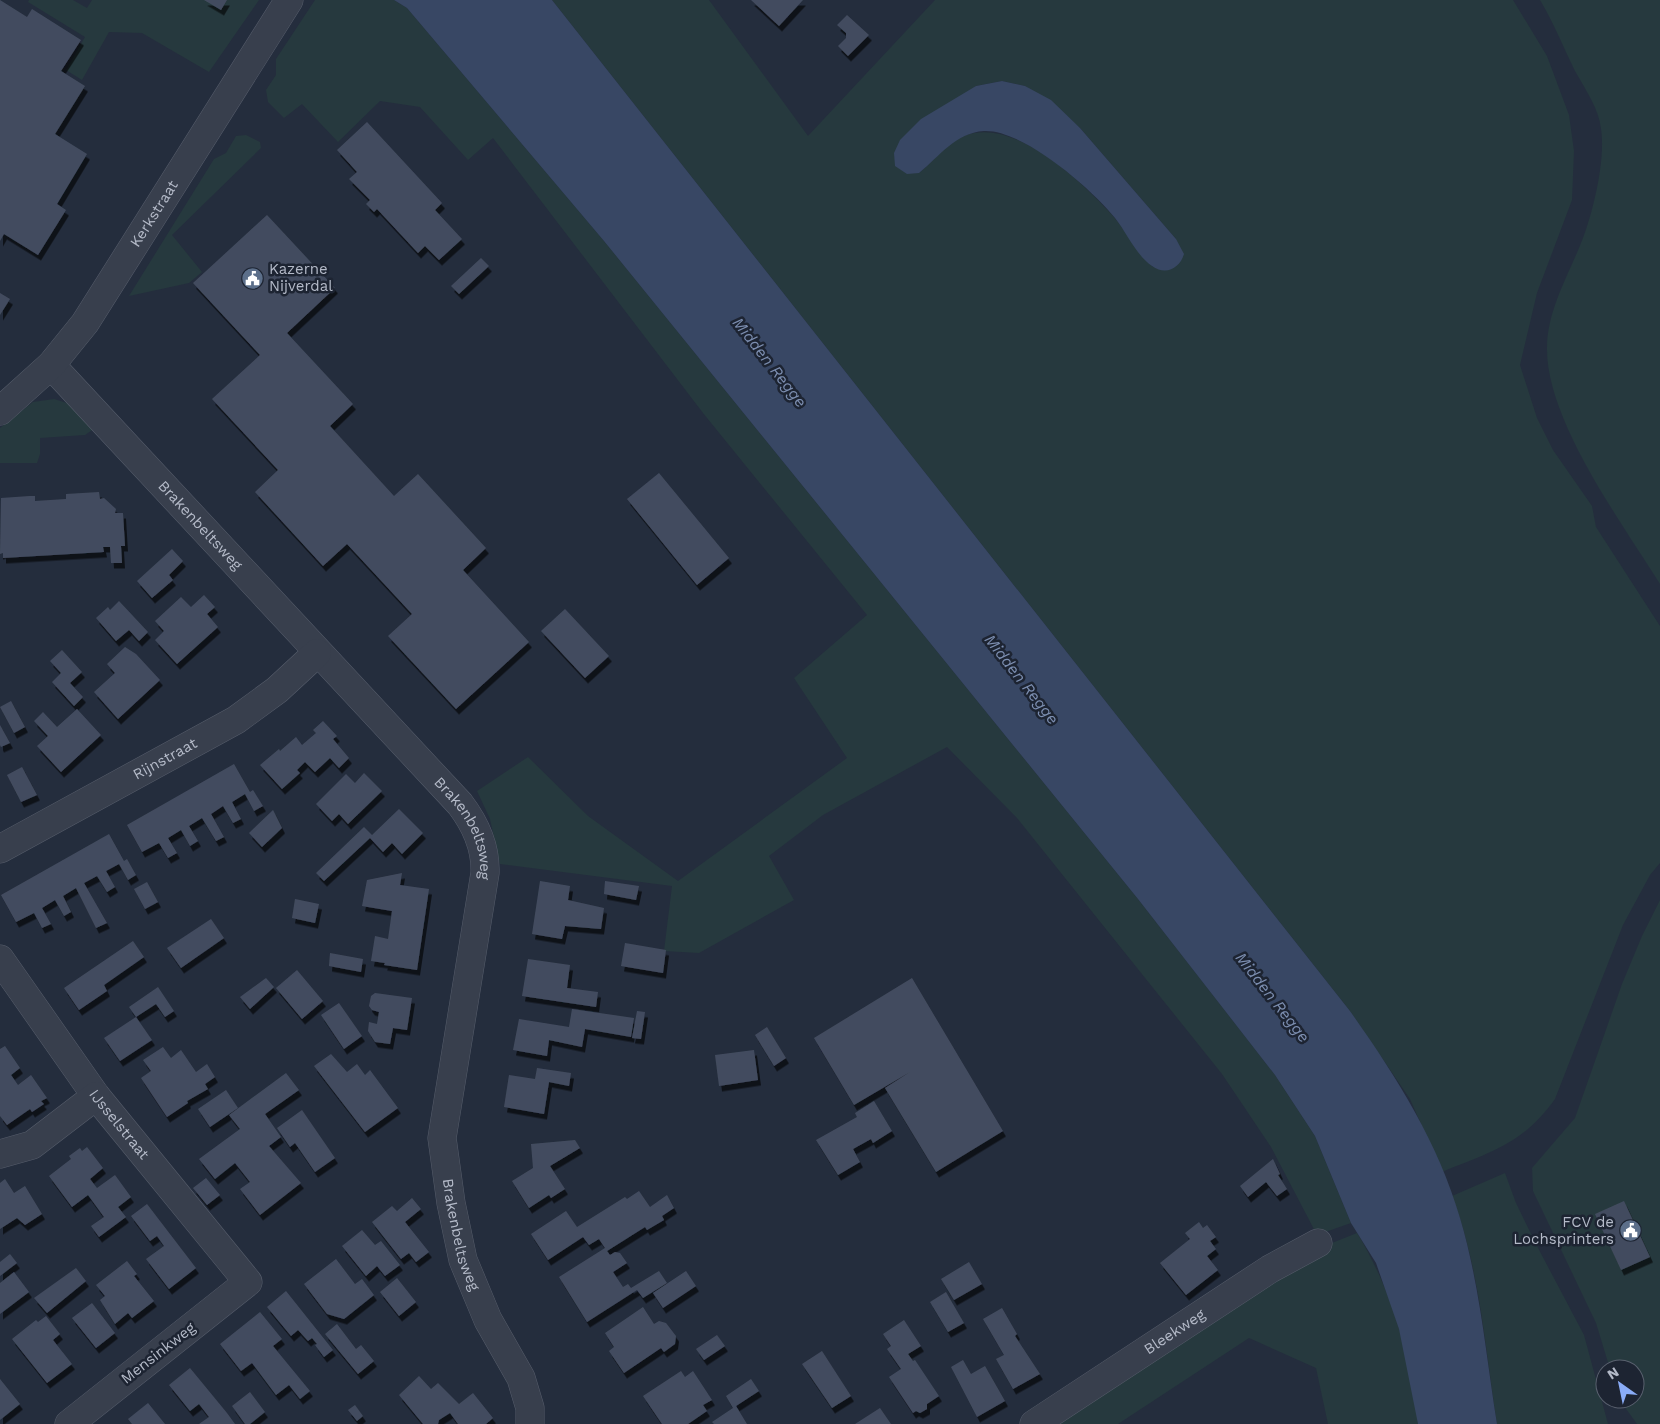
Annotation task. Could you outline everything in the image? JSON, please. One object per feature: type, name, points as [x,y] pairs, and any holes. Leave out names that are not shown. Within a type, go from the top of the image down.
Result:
[{"type":"street","name":"Kerkstraat","points":[[0,411],[51,365],[85,323],[289,0]]},
{"type":"street","name":"Brakenbeltsweg","points":[[51,365],[460,804],[472,819],[482,841],[486,858],[485,873],[442,1138],[451,1203],[463,1260],[488,1320],[521,1378],[530,1408],[530,1424]]},
{"type":"street","name":"Rijnstraat","points":[[0,849],[236,720],[277,690],[318,653]]},
{"type":"street","name":"IJsselstraat","points":[[0,959],[96,1096],[248,1282]]},
{"type":"street","points":[[0,1154],[32,1145],[96,1096]]},
{"type":"street","name":"Bleekweg","points":[[1034,1424],[1270,1269],[1318,1243]]},
{"type":"street","name":"Mensinkweg","points":[[69,1424],[248,1282]]},
{"type":"green space","points":[[29,0],[73,0],[87,8],[92,0],[259,0],[209,72],[142,33],[109,32],[82,80],[66,70],[85,37],[28,2]]},
{"type":"green space","points":[[315,0],[394,0],[407,8],[604,241],[1138,899],[1275,1075],[1315,1136],[1351,1223],[1317,1235],[1271,1147],[1222,1074],[1017,818],[947,747],[823,815],[769,856],[794,900],[699,953],[664,951],[672,886],[500,864],[490,819],[477,791],[528,757],[588,816],[678,881],[847,758],[794,678],[867,615],[703,413],[493,138],[468,160],[420,107],[380,101],[338,142],[302,104],[284,118],[268,102],[266,90],[276,75],[276,59]]},
{"type":"green space","points":[[552,0],[709,0],[808,136],[935,0],[1513,0],[1547,56],[1569,115],[1574,151],[1572,200],[1537,293],[1520,365],[1537,418],[1553,450],[1592,506],[1596,527],[1660,626],[1660,863],[1650,875],[1623,925],[1555,1099],[1531,1127],[1518,1137],[1491,1152],[1442,1172],[1410,1099],[1350,1011]],"holes":[[[1002,81],[1025,86],[1080,128],[1176,239],[1153,267],[1113,216],[1084,186],[1046,156],[1026,144],[1006,136],[985,132],[966,135],[947,146],[919,173],[976,86]]]},
{"type":"green space","points":[[1540,0],[1660,0],[1660,584],[1607,502],[1572,438],[1559,407],[1550,376],[1547,348],[1550,322],[1558,296],[1589,221],[1600,173],[1602,142],[1600,122],[1595,107]]},
{"type":"green space","points":[[246,135],[260,142],[261,148],[172,235],[202,272],[189,283],[129,296],[214,159],[226,153],[236,136]]},
{"type":"green space","points":[[54,399],[73,405],[95,428],[85,435],[40,438],[40,454],[37,463],[0,463],[0,428],[33,402]]},
{"type":"green space","points":[[1660,900],[1660,1424],[1637,1424],[1626,1409],[1645,1409],[1645,1359],[1607,1359],[1596,1323],[1533,1191],[1532,1168],[1575,1118],[1622,984],[1642,936]]},
{"type":"green space","points":[[1505,1173],[1516,1203],[1584,1335],[1595,1376],[1595,1409],[1604,1409],[1608,1424],[1497,1424],[1475,1280],[1469,1252],[1452,1196]]},
{"type":"green space","points":[[1357,1233],[1380,1277],[1398,1325],[1411,1374],[1418,1424],[1328,1424],[1316,1368],[1249,1338],[1118,1424],[1053,1424],[1322,1247]]},
{"type":"water","name":"Midden Regge","points":[[394,0],[552,0],[1350,1011],[1384,1060],[1414,1110],[1428,1136],[1451,1190],[1473,1269],[1497,1424],[1418,1424],[1399,1329],[1376,1263],[1351,1223],[1315,1136],[1275,1075],[1138,899],[604,241],[407,8]]},
{"type":"water","points":[[1002,81],[1025,86],[1051,100],[1080,128],[1176,239],[1184,254],[1176,267],[1162,270],[1152,266],[1141,256],[1115,218],[1074,177],[1037,150],[1000,133],[984,131],[965,136],[948,146],[919,173],[907,174],[895,166],[894,153],[900,140],[921,119],[976,86]]},
{"type":"building","points":[[0,0],[27,17],[32,9],[81,40],[61,71],[85,86],[55,134],[87,154],[57,204],[66,210],[38,255],[4,234],[0,241]]},
{"type":"building","points":[[204,0],[227,0],[221,10]]},
{"type":"building","points":[[751,0],[803,0],[779,26]]},
{"type":"building","points":[[847,15],[869,35],[848,56],[838,46],[846,38],[846,33],[837,25]]},
{"type":"building","points":[[367,122],[442,203],[435,210],[462,239],[439,260],[425,246],[418,253],[377,209],[374,212],[366,204],[370,200],[349,179],[357,172],[337,150]]},
{"type":"building","points":[[267,215],[335,288],[287,333],[353,404],[330,426],[394,496],[418,474],[486,548],[463,570],[529,642],[456,709],[388,636],[412,614],[347,544],[323,566],[255,492],[278,470],[212,399],[260,355],[193,283]]},
{"type":"building","points":[[481,258],[489,266],[459,294],[451,286]]},
{"type":"building","points":[[0,293],[10,299],[0,315]]},
{"type":"building","points":[[659,473],[729,558],[697,585],[627,499]]},
{"type":"building","points":[[99,492],[100,499],[104,498],[116,509],[115,513],[123,513],[125,546],[121,546],[122,563],[111,563],[110,547],[103,547],[104,552],[3,558],[3,553],[0,554],[1,498],[35,496],[35,501],[66,499],[66,494]]},
{"type":"building","points":[[172,549],[183,561],[169,575],[173,580],[152,598],[137,581]]},
{"type":"building","points":[[204,595],[215,607],[207,614],[218,627],[177,664],[155,640],[164,631],[155,621],[181,597],[191,607]]},
{"type":"building","points":[[119,601],[148,632],[139,641],[129,630],[116,641],[96,618],[108,607],[110,610]]},
{"type":"building","points":[[565,609],[609,656],[585,678],[541,631]]},
{"type":"building","points":[[125,647],[136,654],[160,680],[118,719],[94,692],[115,673],[107,664]]},
{"type":"building","points":[[62,650],[82,672],[70,683],[83,697],[74,706],[52,682],[61,673],[50,661]]},
{"type":"building","points":[[11,701],[25,727],[14,733],[0,707]]},
{"type":"building","points":[[77,709],[101,735],[61,772],[37,746],[48,736],[34,721],[43,712],[57,727]]},
{"type":"building","points":[[323,721],[337,736],[333,739],[349,758],[339,768],[330,758],[315,772],[305,762],[297,770],[300,773],[282,789],[260,765],[296,737],[302,745],[316,733],[313,730]]},
{"type":"building","points":[[0,725],[10,743],[1,747],[0,745]]},
{"type":"building","points":[[234,764],[250,792],[253,790],[263,806],[254,811],[245,794],[232,802],[241,819],[233,823],[223,806],[211,814],[224,837],[216,841],[202,818],[189,826],[198,841],[190,846],[181,830],[168,838],[177,853],[168,858],[159,843],[142,852],[127,825]]},
{"type":"building","points":[[22,767],[37,795],[21,802],[7,775]]},
{"type":"building","points":[[364,773],[382,791],[348,824],[339,814],[332,821],[316,804],[346,774],[355,783]]},
{"type":"building","points":[[399,809],[423,833],[402,854],[392,843],[383,852],[370,838],[324,881],[316,873],[364,827],[372,835]]},
{"type":"building","points":[[273,810],[282,828],[262,847],[249,833]]},
{"type":"building","points":[[109,834],[124,861],[127,859],[136,875],[128,880],[119,864],[106,871],[115,887],[107,892],[97,876],[84,883],[107,923],[96,928],[76,888],[63,896],[71,912],[64,916],[55,900],[42,908],[51,924],[42,928],[34,913],[16,922],[1,895]]},
{"type":"building","points":[[402,873],[400,885],[429,889],[417,970],[371,961],[375,936],[388,939],[392,911],[362,906],[367,880]]},
{"type":"building","points":[[540,881],[570,886],[568,900],[604,908],[601,929],[565,926],[562,939],[532,934]]},
{"type":"building","points":[[605,881],[639,886],[636,900],[604,894]]},
{"type":"building","points":[[147,882],[158,902],[145,909],[134,889]]},
{"type":"building","points":[[295,899],[319,904],[315,923],[292,918]]},
{"type":"building","points":[[211,919],[224,938],[181,968],[167,948]]},
{"type":"building","points":[[133,941],[144,957],[104,985],[107,991],[79,1010],[64,988]]},
{"type":"building","points":[[625,943],[666,950],[663,973],[621,966]]},
{"type":"building","points":[[330,953],[363,959],[361,972],[329,966]]},
{"type":"building","points":[[528,959],[570,965],[567,988],[598,992],[596,1007],[522,996]]},
{"type":"building","points":[[297,970],[323,1001],[302,1019],[276,988]]},
{"type":"building","points":[[266,978],[274,987],[250,1009],[240,997]]},
{"type":"building","points":[[912,978],[1003,1131],[936,1172],[885,1088],[910,1072],[854,1105],[814,1038]]},
{"type":"building","points":[[158,987],[174,1011],[165,1017],[156,1004],[136,1017],[129,1007]]},
{"type":"building","points":[[375,993],[412,998],[407,1030],[393,1028],[390,1044],[375,1042],[368,1031],[369,1022],[377,1024],[379,1012],[372,1010],[369,1006],[371,996]]},
{"type":"building","points":[[339,1003],[362,1036],[344,1049],[321,1015]]},
{"type":"building","points":[[572,1009],[634,1018],[631,1037],[585,1029],[582,1047],[549,1040],[547,1056],[513,1050],[519,1019],[569,1027]]},
{"type":"building","points":[[637,1011],[645,1012],[641,1039],[632,1038]]},
{"type":"building","points":[[136,1017],[152,1040],[120,1061],[104,1038]]},
{"type":"building","points":[[767,1027],[786,1058],[774,1066],[755,1035]]},
{"type":"building","points":[[5,1046],[20,1068],[11,1075],[18,1085],[31,1075],[47,1098],[41,1101],[44,1104],[32,1112],[30,1109],[7,1125],[0,1116],[0,1049]]},
{"type":"building","points":[[163,1047],[171,1058],[181,1050],[196,1072],[207,1064],[215,1077],[205,1084],[208,1089],[187,1101],[188,1103],[167,1117],[141,1078],[151,1071],[143,1060]]},
{"type":"building","points":[[754,1050],[758,1080],[719,1086],[715,1055]]},
{"type":"building","points":[[331,1054],[347,1072],[357,1064],[365,1075],[370,1070],[398,1108],[365,1132],[314,1066]]},
{"type":"building","points":[[537,1068],[571,1073],[569,1086],[549,1082],[544,1114],[504,1107],[509,1075],[535,1079]]},
{"type":"building","points":[[286,1073],[299,1090],[265,1114],[281,1137],[269,1146],[301,1183],[260,1215],[240,1189],[250,1182],[235,1163],[215,1179],[199,1159],[240,1129],[229,1115]]},
{"type":"building","points":[[226,1090],[238,1108],[210,1127],[198,1109]]},
{"type":"building","points":[[874,1101],[892,1131],[873,1143],[871,1139],[853,1149],[860,1162],[838,1175],[816,1140],[857,1117],[855,1113]]},
{"type":"building","points":[[302,1110],[335,1158],[315,1172],[295,1143],[290,1147],[277,1128]]},
{"type":"building","points":[[575,1140],[580,1148],[550,1166],[565,1189],[551,1198],[549,1195],[529,1208],[512,1181],[533,1168],[531,1144]]},
{"type":"building","points":[[87,1147],[103,1168],[90,1179],[97,1188],[115,1175],[131,1197],[118,1207],[126,1217],[99,1237],[91,1226],[104,1217],[88,1195],[72,1207],[49,1176],[71,1159],[69,1156],[80,1148],[82,1151]]},
{"type":"building","points":[[1273,1159],[1280,1174],[1278,1175],[1287,1189],[1277,1196],[1266,1182],[1248,1197],[1240,1186]]},
{"type":"building","points":[[206,1178],[220,1195],[207,1205],[193,1188]]},
{"type":"building","points":[[5,1179],[14,1193],[25,1186],[42,1214],[25,1225],[17,1218],[0,1229],[0,1183]]},
{"type":"building","points":[[639,1191],[650,1207],[667,1195],[674,1208],[662,1216],[664,1220],[647,1230],[645,1227],[607,1251],[610,1255],[615,1252],[620,1253],[627,1263],[613,1272],[623,1287],[628,1284],[631,1288],[659,1271],[667,1283],[643,1298],[637,1290],[587,1322],[559,1277],[605,1248],[599,1239],[589,1245],[583,1237],[548,1260],[531,1234],[566,1211],[577,1227],[625,1197],[627,1199]]},
{"type":"building","points":[[412,1198],[421,1209],[405,1222],[429,1252],[416,1262],[409,1253],[401,1259],[372,1222],[392,1206],[397,1211]]},
{"type":"building","points":[[1624,1201],[1650,1257],[1621,1270],[1595,1214]]},
{"type":"building","points":[[147,1204],[196,1268],[169,1289],[146,1259],[164,1246],[157,1236],[150,1241],[131,1216]]},
{"type":"building","points":[[1199,1222],[1203,1228],[1207,1225],[1216,1237],[1210,1241],[1216,1249],[1207,1256],[1218,1270],[1186,1295],[1160,1263],[1190,1239],[1185,1233]]},
{"type":"building","points":[[362,1230],[375,1245],[381,1241],[400,1265],[385,1276],[377,1266],[366,1276],[342,1246]]},
{"type":"building","points":[[10,1254],[17,1263],[0,1276],[0,1262]]},
{"type":"building","points":[[336,1259],[355,1284],[362,1279],[374,1295],[344,1319],[327,1314],[304,1284]]},
{"type":"building","points":[[127,1261],[137,1274],[134,1276],[154,1301],[132,1318],[128,1313],[115,1324],[100,1300],[105,1296],[96,1285]]},
{"type":"building","points":[[969,1262],[982,1284],[954,1300],[941,1279]]},
{"type":"building","points":[[76,1268],[86,1281],[47,1313],[34,1298]]},
{"type":"building","points":[[686,1271],[696,1286],[663,1308],[653,1293]]},
{"type":"building","points":[[14,1272],[29,1292],[0,1314],[0,1283]]},
{"type":"building","points":[[397,1278],[416,1302],[399,1316],[380,1292]]},
{"type":"building","points":[[286,1291],[333,1350],[324,1357],[312,1338],[308,1341],[298,1330],[291,1336],[267,1307]]},
{"type":"building","points":[[946,1292],[964,1323],[948,1332],[930,1302]]},
{"type":"building","points":[[92,1303],[115,1333],[96,1348],[72,1318]]},
{"type":"building","points":[[643,1307],[654,1324],[659,1321],[666,1323],[676,1336],[675,1344],[664,1352],[661,1348],[624,1373],[609,1351],[614,1347],[605,1333]]},
{"type":"building","points":[[1002,1308],[1017,1334],[1015,1336],[1040,1374],[1013,1389],[996,1359],[1004,1355],[983,1319]]},
{"type":"building","points":[[260,1312],[282,1339],[273,1346],[310,1391],[300,1399],[289,1385],[276,1395],[252,1363],[241,1371],[220,1344]]},
{"type":"building","points":[[46,1316],[60,1334],[53,1340],[72,1364],[47,1383],[12,1339],[36,1320],[38,1322]]},
{"type":"building","points":[[904,1320],[921,1346],[908,1354],[913,1361],[915,1360],[939,1396],[927,1404],[927,1409],[920,1413],[916,1411],[913,1413],[889,1377],[901,1369],[887,1349],[891,1346],[883,1334]]},
{"type":"building","points":[[337,1324],[356,1349],[361,1345],[374,1361],[358,1374],[325,1334]]},
{"type":"building","points":[[717,1335],[725,1346],[704,1360],[696,1349]]},
{"type":"building","points":[[822,1351],[851,1396],[832,1408],[802,1364]]},
{"type":"building","points":[[963,1360],[971,1374],[985,1366],[1005,1401],[977,1417],[951,1367]]},
{"type":"building","points":[[190,1368],[235,1424],[199,1424],[209,1417],[199,1404],[190,1411],[169,1385]]},
{"type":"building","points":[[681,1371],[685,1377],[693,1371],[712,1400],[703,1405],[707,1411],[688,1424],[662,1424],[643,1396]]},
{"type":"building","points":[[419,1376],[431,1389],[438,1383],[459,1404],[473,1393],[493,1418],[486,1424],[458,1424],[450,1413],[439,1420],[438,1424],[423,1424],[399,1395]]},
{"type":"building","points":[[0,1379],[20,1404],[0,1420]]},
{"type":"building","points":[[751,1379],[759,1391],[736,1406],[747,1424],[714,1424],[712,1422],[733,1408],[726,1396]]},
{"type":"building","points":[[250,1392],[265,1412],[250,1424],[245,1424],[232,1406]]},
{"type":"building","points":[[148,1403],[165,1424],[132,1424],[128,1419]]},
{"type":"building","points":[[355,1405],[363,1416],[357,1421],[348,1410]]},
{"type":"building","points":[[880,1408],[891,1424],[855,1424]]},
{"type":"place","name":"Kazerne Nijverdal","points":[[253,278]]},
{"type":"place","name":"FCV de Lochsprinters","points":[[1630,1231]]}]
